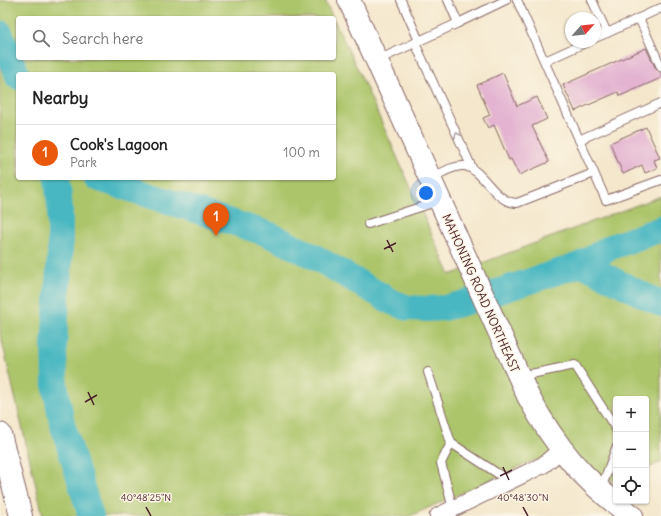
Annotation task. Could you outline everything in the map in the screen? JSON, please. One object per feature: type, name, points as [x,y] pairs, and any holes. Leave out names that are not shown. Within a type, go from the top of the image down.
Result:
[{"type":"main road","name":"MAHONING ROAD NORTHEAST","points":[[348,0],[431,179],[518,377],[538,415],[561,450],[584,476],[625,514]]},
{"type":"main road","points":[[0,434],[21,516]]},
{"type":"street","points":[[438,516],[542,465],[561,450]]},
{"type":"lane","points":[[401,0],[417,42],[473,170]]},
{"type":"lane","points":[[448,0],[458,22]]},
{"type":"lane","points":[[377,61],[506,0]]},
{"type":"lane","points":[[517,0],[606,200],[661,180]]},
{"type":"lane","points":[[592,0],[607,33]]},
{"type":"lane","points":[[601,36],[661,8]]},
{"type":"lane","points":[[639,18],[661,67]]},
{"type":"lane","points":[[545,62],[574,48]]},
{"type":"lane","points":[[579,140],[661,103]]},
{"type":"lane","points":[[431,179],[457,167],[464,166],[473,170],[503,199],[512,203],[522,202],[594,173]]},
{"type":"lane","points":[[368,224],[440,201]]},
{"type":"lane","points":[[518,377],[575,365],[613,424]]},
{"type":"lane","points":[[428,372],[450,443],[509,481]]},
{"type":"lane","points":[[450,443],[441,463],[453,509]]},
{"type":"lane","points":[[600,491],[613,456]]},
{"type":"green space","points":[[0,0],[325,0],[332,16],[16,16],[16,60],[336,60],[336,24],[360,74],[450,275],[661,196],[661,462],[649,468],[649,396],[613,396],[613,480],[535,460],[410,516],[43,516],[0,333]]},
{"type":"building","points":[[646,48],[656,69],[661,72],[661,78],[620,96],[618,92],[575,111],[563,85]]},
{"type":"building","points":[[503,73],[517,106],[537,97],[547,119],[532,126],[549,162],[519,175],[511,159],[509,160],[494,125],[488,128],[483,118],[490,115],[477,85]]},
{"type":"building","points":[[646,127],[660,158],[654,160],[657,168],[645,173],[642,165],[623,174],[610,143]]},
{"type":"waterway","points":[[0,33],[16,72]]},
{"type":"waterway","points":[[57,180],[60,208],[60,254],[54,345],[55,385],[62,423],[91,516]]},
{"type":"waterway","points":[[102,180],[268,234],[313,256],[392,302],[408,308],[444,308],[460,304],[582,264],[611,247],[661,229]]},
{"type":"waterway","points":[[582,264],[661,304]]},
{"type":"place","name":"Cook's Lagoon","points":[[216,236]]}]
